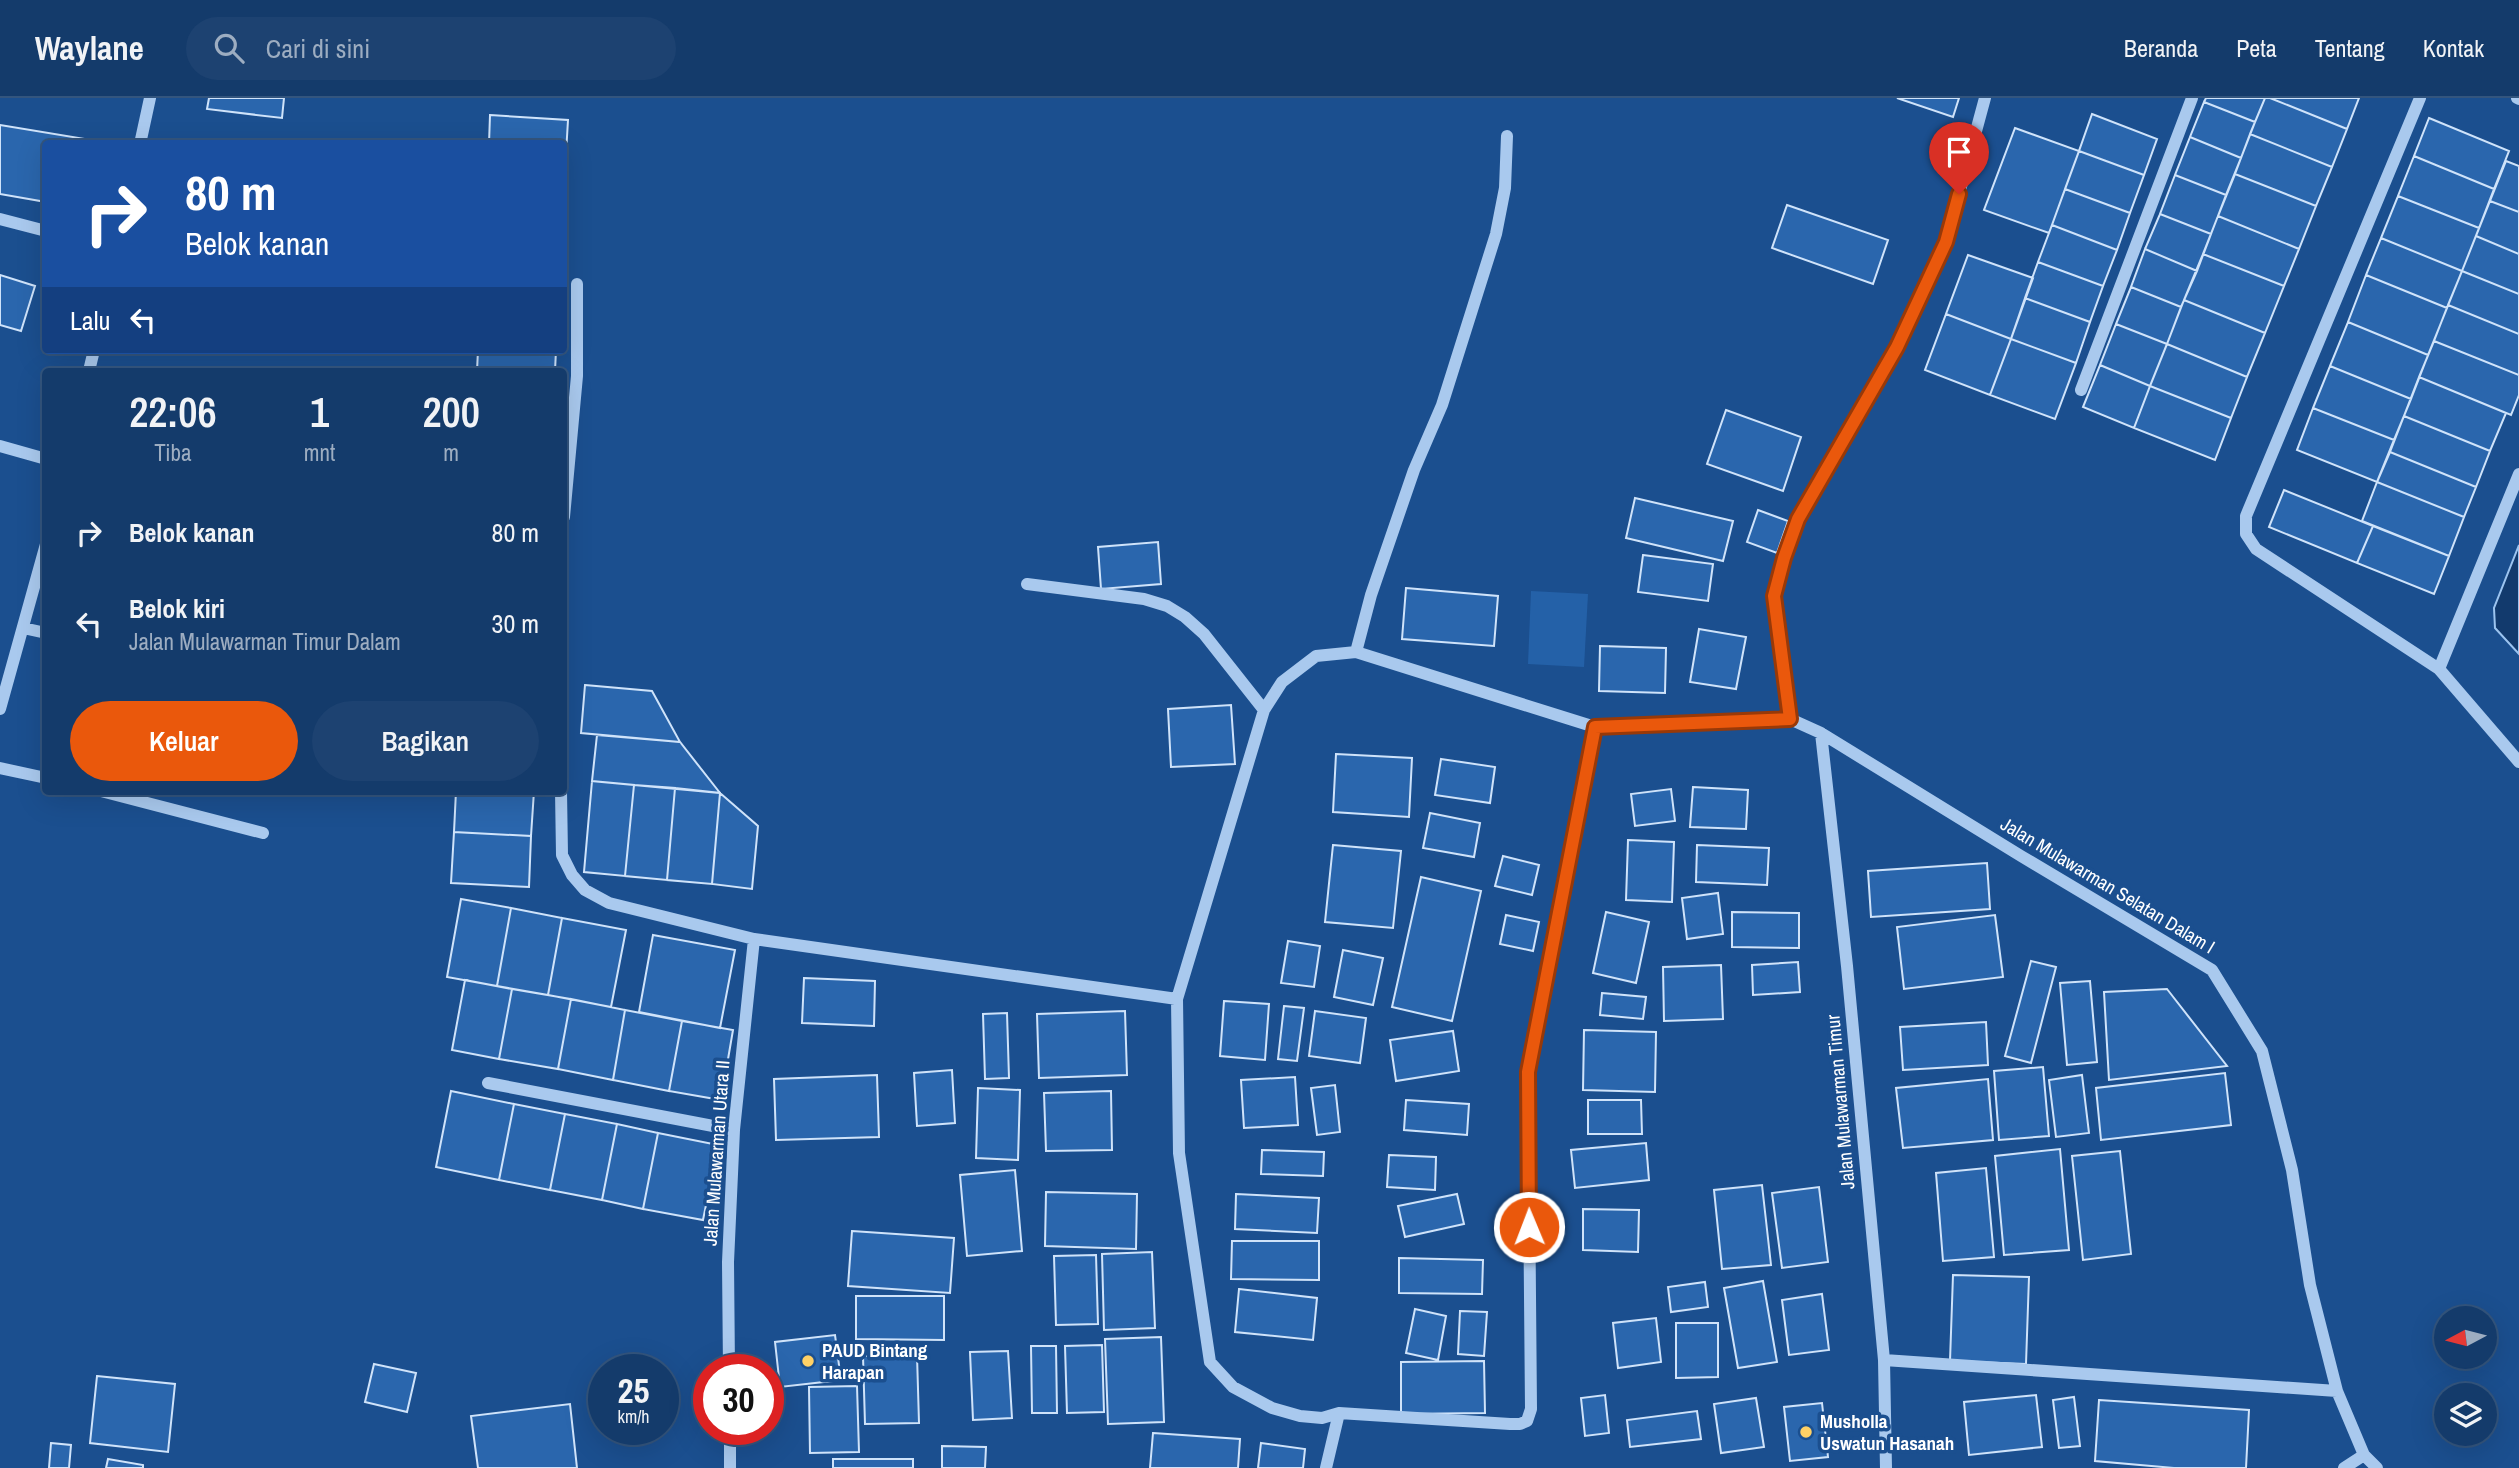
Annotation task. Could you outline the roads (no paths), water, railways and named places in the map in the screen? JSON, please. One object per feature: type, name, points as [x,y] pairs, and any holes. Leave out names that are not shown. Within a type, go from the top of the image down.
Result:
[{"type":"street","points":[[142,140],[150,98]]},
{"type":"street","points":[[1595,727],[1528,1072],[1531,1409],[1527,1421],[1510,1424],[1339,1413],[1322,1418],[1300,1416],[1272,1408],[1233,1387],[1210,1362],[1179,1153],[1177,999],[1264,710],[1282,682],[1316,656],[1356,652],[1595,727],[1790,719],[1774,596],[1784,558],[1798,519],[1897,347],[1946,242],[1985,98]]},
{"type":"street","points":[[2081,390],[2192,98]]},
{"type":"street","points":[[2420,98],[2246,516],[2246,534],[2256,549],[2439,669],[2519,762]]},
{"type":"street","points":[[1356,652],[1371,595],[1414,470],[1442,405],[1496,233],[1505,188],[1507,136]]},
{"type":"street","points":[[0,219],[42,230]]},
{"type":"street","points":[[567,484],[577,376],[577,284]]},
{"type":"street","points":[[0,446],[42,459]]},
{"type":"street","points":[[2439,669],[2519,474]]},
{"type":"street","points":[[0,709],[42,559]]},
{"type":"street","points":[[1027,584],[1144,599],[1167,606],[1203,634],[1264,710]]},
{"type":"street","points":[[23,628],[42,632]]},
{"type":"street","name":"Jalan Mulawarman Selatan Dalam I","points":[[1790,719],[1821,733],[2212,970],[2262,1051],[2292,1170],[2310,1285],[2337,1391],[2364,1455],[2376,1468]]},
{"type":"street","name":"Jalan Mulawarman Timur","points":[[1821,733],[1847,966],[1884,1360],[1886,1468]]},
{"type":"street","points":[[0,768],[42,777]]},
{"type":"street","points":[[117,795],[263,832]]},
{"type":"street","points":[[561,795],[562,855],[572,875],[585,890],[609,903],[754,939],[1177,999]]},
{"type":"street","name":"Jalan Mulawarman Utara II","points":[[729,1354],[728,1262],[734,1130],[754,939]]},
{"type":"street","points":[[488,1083],[734,1130]]},
{"type":"street","points":[[1884,1360],[2337,1391]]},
{"type":"street","points":[[1326,1468],[1339,1413]]},
{"type":"street","points":[[730,1445],[730,1468]]},
{"type":"street","points":[[2344,1468],[2364,1455]]},
{"type":"place","name":"PAUD Bintang Harapan","points":[[808,1361]]},
{"type":"place","name":"Musholla Uswatun Hasanah","points":[[1806,1432]]}]
